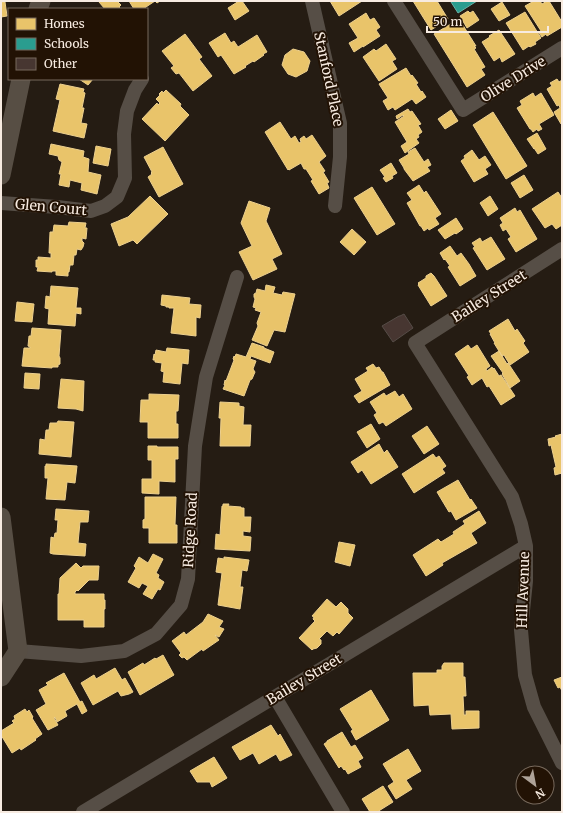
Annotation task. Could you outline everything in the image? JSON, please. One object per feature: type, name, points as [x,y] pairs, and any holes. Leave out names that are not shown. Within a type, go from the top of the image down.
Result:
[{"type":"street","name":"Stanford Place","points":[[312,1],[340,123],[340,157],[335,206]]},
{"type":"street","name":"Olive Drive","points":[[394,1],[463,110],[562,48]]},
{"type":"street","points":[[1,175],[21,80]]},
{"type":"street","name":"Glen Court","points":[[1,203],[50,206],[91,211],[105,206],[117,197],[125,178],[124,134],[127,111],[135,90],[141,80]]},
{"type":"street","name":"Bailey Street","points":[[415,342],[562,249]]},
{"type":"street","name":"Ridge Road","points":[[18,651],[81,656],[124,651],[156,634],[181,604],[188,580],[195,446],[206,377],[237,277]]},
{"type":"street","name":"Hill Avenue","points":[[415,342],[512,497],[521,524],[526,546],[526,581],[521,630],[525,675],[534,707],[562,763]]},
{"type":"street","points":[[1,517],[18,651],[1,677]]},
{"type":"street","name":"Bailey Street","points":[[83,812],[526,546]]},
{"type":"street","points":[[275,697],[343,812]]},
{"type":"building: Homes","points":[[117,1],[121,5],[119,7],[120,8],[104,8],[99,2]]},
{"type":"building: Homes","points":[[129,1],[155,1],[144,8],[133,8]]},
{"type":"building: Homes","points":[[239,1],[242,1],[249,11],[235,20],[228,8]]},
{"type":"building: Homes","points":[[330,1],[362,1],[339,16]]},
{"type":"building: Homes","points":[[413,1],[437,1],[448,19],[431,30]]},
{"type":"building: Homes","points":[[534,1],[540,1],[542,4],[549,1],[562,22],[562,27],[547,36],[546,34],[542,37],[539,33],[541,31],[525,6]]},
{"type":"building: Homes","points":[[1,2],[5,2],[7,16],[1,17]]},
{"type":"building: Homes","points":[[502,2],[510,15],[499,21],[491,9]]},
{"type":"building: Homes","points":[[468,11],[470,13],[473,11],[479,20],[467,28],[460,16]]},
{"type":"building: Homes","points":[[525,12],[541,38],[535,42],[536,44],[523,50],[506,23]]},
{"type":"building: Homes","points":[[366,13],[370,20],[374,18],[380,27],[376,30],[380,36],[354,52],[349,43],[358,38],[349,24]]},
{"type":"building: Homes","points":[[459,19],[476,46],[474,46],[476,48],[474,49],[485,67],[481,69],[485,75],[467,87],[434,34]]},
{"type":"building: Homes","points":[[499,30],[515,54],[502,62],[500,57],[494,61],[482,42]]},
{"type":"building: Homes","points":[[225,33],[231,43],[234,41],[238,47],[257,35],[267,52],[234,74],[221,55],[218,57],[209,43]]},
{"type":"building: Homes","points":[[185,34],[202,57],[199,59],[212,76],[193,91],[179,73],[176,74],[171,68],[174,66],[162,51]]},
{"type":"building: Homes","points":[[386,44],[396,59],[392,61],[397,69],[379,81],[363,57],[374,49],[376,51]]},
{"type":"building: Homes","points":[[293,49],[304,52],[310,61],[307,71],[296,77],[288,74],[282,65],[285,55]]},
{"type":"building: Homes","points":[[406,68],[418,83],[416,84],[426,97],[416,104],[412,99],[395,110],[393,107],[388,110],[383,101],[388,98],[379,84]]},
{"type":"building: Homes","points":[[557,79],[559,82],[562,80],[561,124],[554,112],[560,108],[559,105],[557,106],[547,89],[552,86],[550,83]]},
{"type":"building: Homes","points":[[80,80],[92,80],[88,85]]},
{"type":"building: Homes","points":[[60,84],[84,89],[83,92],[85,93],[82,108],[84,108],[81,123],[87,124],[84,138],[53,131],[60,100],[56,99]]},
{"type":"building: Homes","points":[[166,90],[181,104],[180,106],[189,115],[165,141],[142,119],[157,103],[158,105],[160,103],[156,99],[162,91],[163,93]]},
{"type":"building: Homes","points":[[533,93],[535,97],[541,93],[554,115],[539,124],[542,129],[538,131],[537,129],[533,132],[517,108],[522,105],[520,101]]},
{"type":"building: Homes","points":[[408,109],[410,112],[412,111],[421,124],[418,125],[422,132],[416,139],[419,143],[405,153],[401,146],[407,142],[395,122],[404,116],[403,115],[397,119],[396,116]]},
{"type":"building: Homes","points":[[451,110],[458,121],[445,129],[438,119]]},
{"type":"building: Homes","points":[[493,112],[527,166],[506,179],[473,125]]},
{"type":"building: Homes","points":[[280,122],[291,139],[295,136],[299,143],[301,142],[300,139],[304,136],[306,139],[312,135],[326,156],[319,162],[325,171],[323,172],[329,182],[327,183],[329,188],[319,194],[311,181],[313,180],[301,163],[288,170],[265,132]]},
{"type":"building: Homes","points":[[537,133],[546,149],[538,154],[527,139]]},
{"type":"building: Homes","points":[[51,144],[84,151],[83,157],[89,159],[88,172],[101,175],[97,194],[81,190],[82,183],[70,180],[69,187],[59,185],[61,174],[59,174],[62,162],[59,160],[58,156],[49,154]]},
{"type":"building: Homes","points":[[96,146],[111,149],[108,166],[93,163]]},
{"type":"building: Homes","points":[[163,147],[183,184],[159,197],[148,177],[152,174],[152,172],[144,157]]},
{"type":"building: Homes","points":[[415,148],[424,162],[428,159],[431,165],[427,167],[430,171],[413,181],[399,160]]},
{"type":"building: Homes","points":[[472,150],[479,160],[485,156],[491,165],[485,169],[488,174],[474,182],[461,161],[465,158],[464,156]]},
{"type":"building: Homes","points":[[391,163],[397,173],[392,176],[393,178],[386,182],[383,178],[385,177],[380,170]]},
{"type":"building: Homes","points":[[524,175],[533,190],[520,198],[511,183]]},
{"type":"building: Homes","points":[[419,185],[424,193],[426,191],[441,214],[435,218],[439,224],[429,230],[428,228],[424,231],[407,203],[412,200],[407,193]]},
{"type":"building: Homes","points":[[372,187],[395,224],[377,235],[354,198]]},
{"type":"building: Homes","points":[[558,192],[562,198],[562,225],[556,229],[552,224],[545,228],[532,209]]},
{"type":"building: Homes","points":[[150,196],[168,214],[137,244],[133,240],[119,246],[111,224],[128,217]]},
{"type":"building: Homes","points":[[490,196],[498,209],[488,216],[480,203]]},
{"type":"building: Homes","points":[[249,201],[270,208],[266,221],[282,254],[272,259],[277,269],[253,280],[239,252],[252,246],[241,223]]},
{"type":"building: Homes","points":[[515,208],[517,212],[520,210],[537,239],[516,252],[508,239],[511,237],[506,229],[503,231],[500,225],[503,223],[500,218]]},
{"type":"building: Homes","points":[[456,218],[463,229],[445,239],[438,230]]},
{"type":"building: Homes","points":[[69,222],[86,223],[85,228],[87,228],[86,239],[82,238],[84,243],[83,247],[81,250],[77,249],[76,255],[74,255],[73,265],[70,265],[68,276],[56,275],[56,271],[37,271],[38,267],[36,267],[36,260],[38,260],[38,257],[51,258],[51,253],[49,253],[50,232],[53,232],[54,225],[68,226]]},
{"type":"building: Homes","points":[[352,229],[366,242],[354,255],[340,242]]},
{"type":"building: Homes","points":[[491,237],[505,259],[487,270],[473,248],[475,247],[472,243],[480,238],[482,242]]},
{"type":"building: Homes","points":[[450,246],[457,256],[461,253],[476,276],[460,286],[448,267],[450,266],[440,253]]},
{"type":"building: Homes","points":[[431,273],[447,296],[431,306],[418,283]]},
{"type":"building: Homes","points":[[266,285],[275,287],[273,293],[282,295],[283,292],[295,294],[285,332],[274,330],[267,346],[252,340],[258,326],[257,323],[261,312],[255,310],[256,308],[253,307],[255,299],[254,294],[256,293],[257,289],[265,291]]},
{"type":"building: Homes","points":[[51,286],[78,288],[76,308],[81,308],[81,314],[76,313],[75,326],[48,324],[49,309],[45,308],[46,296],[50,297]]},
{"type":"building: Homes","points":[[162,295],[190,298],[189,304],[201,305],[200,318],[196,317],[196,336],[171,333],[174,308],[161,305]]},
{"type":"building: Homes","points":[[17,302],[34,304],[32,322],[15,321]]},
{"type":"building: Homes","points":[[508,319],[515,331],[517,329],[525,341],[523,343],[529,352],[510,365],[504,355],[502,356],[489,331]]},
{"type":"building: Homes","points":[[32,328],[61,330],[59,356],[60,364],[58,367],[22,366],[24,348],[30,348],[28,346],[29,336],[31,336]]},
{"type":"building: Homes","points":[[252,343],[274,352],[270,363],[251,356],[250,359],[256,361],[253,369],[255,372],[250,380],[244,396],[223,389],[225,380],[226,381],[234,360],[234,356],[235,357],[236,354],[246,357]]},
{"type":"building: Homes","points":[[468,345],[471,349],[477,345],[490,366],[486,369],[487,371],[492,367],[493,369],[494,368],[499,376],[501,375],[515,396],[501,405],[482,378],[472,385],[467,377],[469,376],[455,354]]},
{"type":"building: Homes","points":[[167,348],[189,350],[188,364],[182,363],[180,384],[163,382],[164,372],[161,371],[162,363],[155,362],[155,360],[153,360],[156,350],[166,352]]},
{"type":"building: Homes","points":[[499,351],[520,381],[510,388],[502,374],[503,373],[491,356]]},
{"type":"building: Homes","points":[[373,364],[376,368],[379,367],[390,385],[359,403],[354,396],[362,391],[355,379],[368,371],[366,368]]},
{"type":"building: Homes","points":[[25,373],[40,374],[39,389],[24,388]]},
{"type":"building: Homes","points":[[61,379],[84,381],[83,411],[58,408]]},
{"type":"building: Homes","points":[[395,391],[399,397],[403,394],[412,409],[386,426],[383,422],[379,424],[374,415],[377,413],[370,402],[384,393],[386,396]]},
{"type":"building: Homes","points":[[149,394],[179,395],[178,411],[176,411],[178,438],[148,438],[148,422],[140,422],[141,400],[149,400]]},
{"type":"building: Homes","points":[[220,402],[239,403],[239,406],[244,407],[243,425],[251,425],[250,446],[220,446]]},
{"type":"building: Homes","points":[[58,421],[74,422],[71,457],[39,454],[40,439],[45,440],[46,430],[49,430],[50,423],[57,423]]},
{"type":"building: Homes","points":[[371,424],[380,439],[367,448],[357,432]]},
{"type":"building: Homes","points":[[427,426],[439,444],[424,454],[412,436]]},
{"type":"building: Homes","points":[[562,434],[562,473],[555,475],[554,468],[556,467],[551,445],[549,446],[548,439]]},
{"type":"building: Homes","points":[[379,444],[384,453],[387,450],[398,467],[371,484],[362,470],[358,473],[351,462]]},
{"type":"building: Homes","points":[[148,446],[178,447],[178,459],[175,459],[175,482],[159,481],[159,494],[142,493],[142,479],[152,479],[152,460],[148,460]]},
{"type":"building: Homes","points":[[433,454],[436,458],[439,456],[446,466],[442,469],[445,473],[414,493],[402,474]]},
{"type":"building: Homes","points":[[46,464],[77,466],[75,483],[67,482],[65,500],[46,499],[48,478],[45,478]]},
{"type":"building: Homes","points":[[458,480],[470,500],[471,499],[477,508],[456,520],[451,511],[449,512],[437,492]]},
{"type":"building: Homes","points":[[145,497],[176,497],[175,525],[177,525],[177,543],[149,543],[149,528],[143,528],[143,520],[145,519]]},
{"type":"building: Homes","points":[[223,504],[244,508],[244,517],[251,517],[250,532],[243,531],[243,536],[251,537],[250,551],[215,549],[216,534],[220,535]]},
{"type":"building: Homes","points":[[56,509],[89,511],[88,522],[80,522],[78,543],[86,544],[85,556],[50,553],[51,537],[54,538],[55,533],[57,533],[58,520],[55,520]]},
{"type":"building: Homes","points":[[479,511],[486,523],[471,533],[477,543],[442,563],[443,565],[426,576],[413,555],[438,539],[441,542],[454,534],[453,532],[465,524],[463,521]]},
{"type":"building: Homes","points":[[339,542],[355,545],[350,566],[335,562]]},
{"type":"building: Homes","points":[[153,554],[163,559],[156,573],[159,575],[158,578],[164,582],[160,590],[158,589],[152,599],[143,594],[148,586],[142,583],[139,588],[128,582],[136,568],[134,566],[139,557],[148,563]]},
{"type":"building: Homes","points":[[224,557],[249,560],[247,571],[242,570],[240,587],[243,587],[240,609],[218,605],[222,573],[216,572],[218,558],[224,559]]},
{"type":"building: Homes","points":[[76,563],[81,568],[83,566],[99,566],[98,580],[89,580],[75,592],[75,594],[104,594],[104,627],[84,627],[84,620],[58,620],[58,594],[60,578]]},
{"type":"building: Homes","points":[[327,599],[336,607],[341,602],[348,609],[348,613],[353,618],[339,634],[337,632],[333,636],[327,631],[319,639],[321,640],[321,644],[312,650],[299,638],[315,621],[313,619],[314,617],[312,616]]},
{"type":"building: Homes","points":[[208,614],[223,621],[219,627],[224,629],[219,637],[215,635],[219,640],[203,651],[202,649],[187,660],[184,657],[182,658],[179,655],[181,653],[172,641],[184,632],[186,635],[203,622]]},
{"type":"building: Homes","points":[[163,655],[174,675],[140,695],[128,672],[143,663],[144,665]]},
{"type":"building: Homes","points":[[444,663],[463,663],[463,677],[465,677],[466,696],[463,696],[464,715],[466,715],[466,711],[479,711],[479,728],[452,729],[451,714],[430,715],[429,705],[414,706],[413,673],[437,673],[437,670],[442,670]]},
{"type":"building: Homes","points":[[115,668],[122,680],[125,678],[133,692],[121,696],[118,691],[93,705],[81,683],[94,675],[96,679]]},
{"type":"building: Homes","points":[[64,673],[80,702],[82,701],[87,711],[82,714],[77,704],[65,711],[67,716],[57,722],[55,717],[54,718],[58,725],[48,730],[36,710],[46,704],[39,690],[48,685],[46,683]]},
{"type":"building: Homes","points":[[562,677],[562,691],[560,687],[558,688],[554,680]]},
{"type":"building: Homes","points":[[371,690],[389,720],[356,740],[351,731],[353,730],[340,709]]},
{"type":"building: Homes","points":[[25,709],[27,712],[29,710],[42,734],[21,750],[20,748],[12,753],[1,735],[1,731],[14,723],[12,721],[15,719],[14,716]]},
{"type":"building: Homes","points":[[271,725],[278,736],[280,734],[292,755],[280,761],[276,754],[259,764],[253,753],[240,760],[232,747]]},
{"type":"building: Homes","points":[[342,732],[351,747],[355,745],[363,758],[358,761],[361,767],[348,774],[341,766],[339,768],[324,744]]},
{"type":"building: Homes","points":[[408,749],[421,771],[406,780],[412,789],[396,799],[388,786],[394,782],[383,764]]},
{"type":"building: Homes","points":[[214,757],[227,778],[212,787],[210,782],[197,782],[190,771]]},
{"type":"building: Homes","points":[[383,786],[393,802],[377,812],[370,812],[362,799]]},
{"type":"building: Schools","points":[[477,1],[458,13],[451,2]]},
{"type":"building: Other","points":[[404,314],[413,328],[393,342],[382,326]]}]
